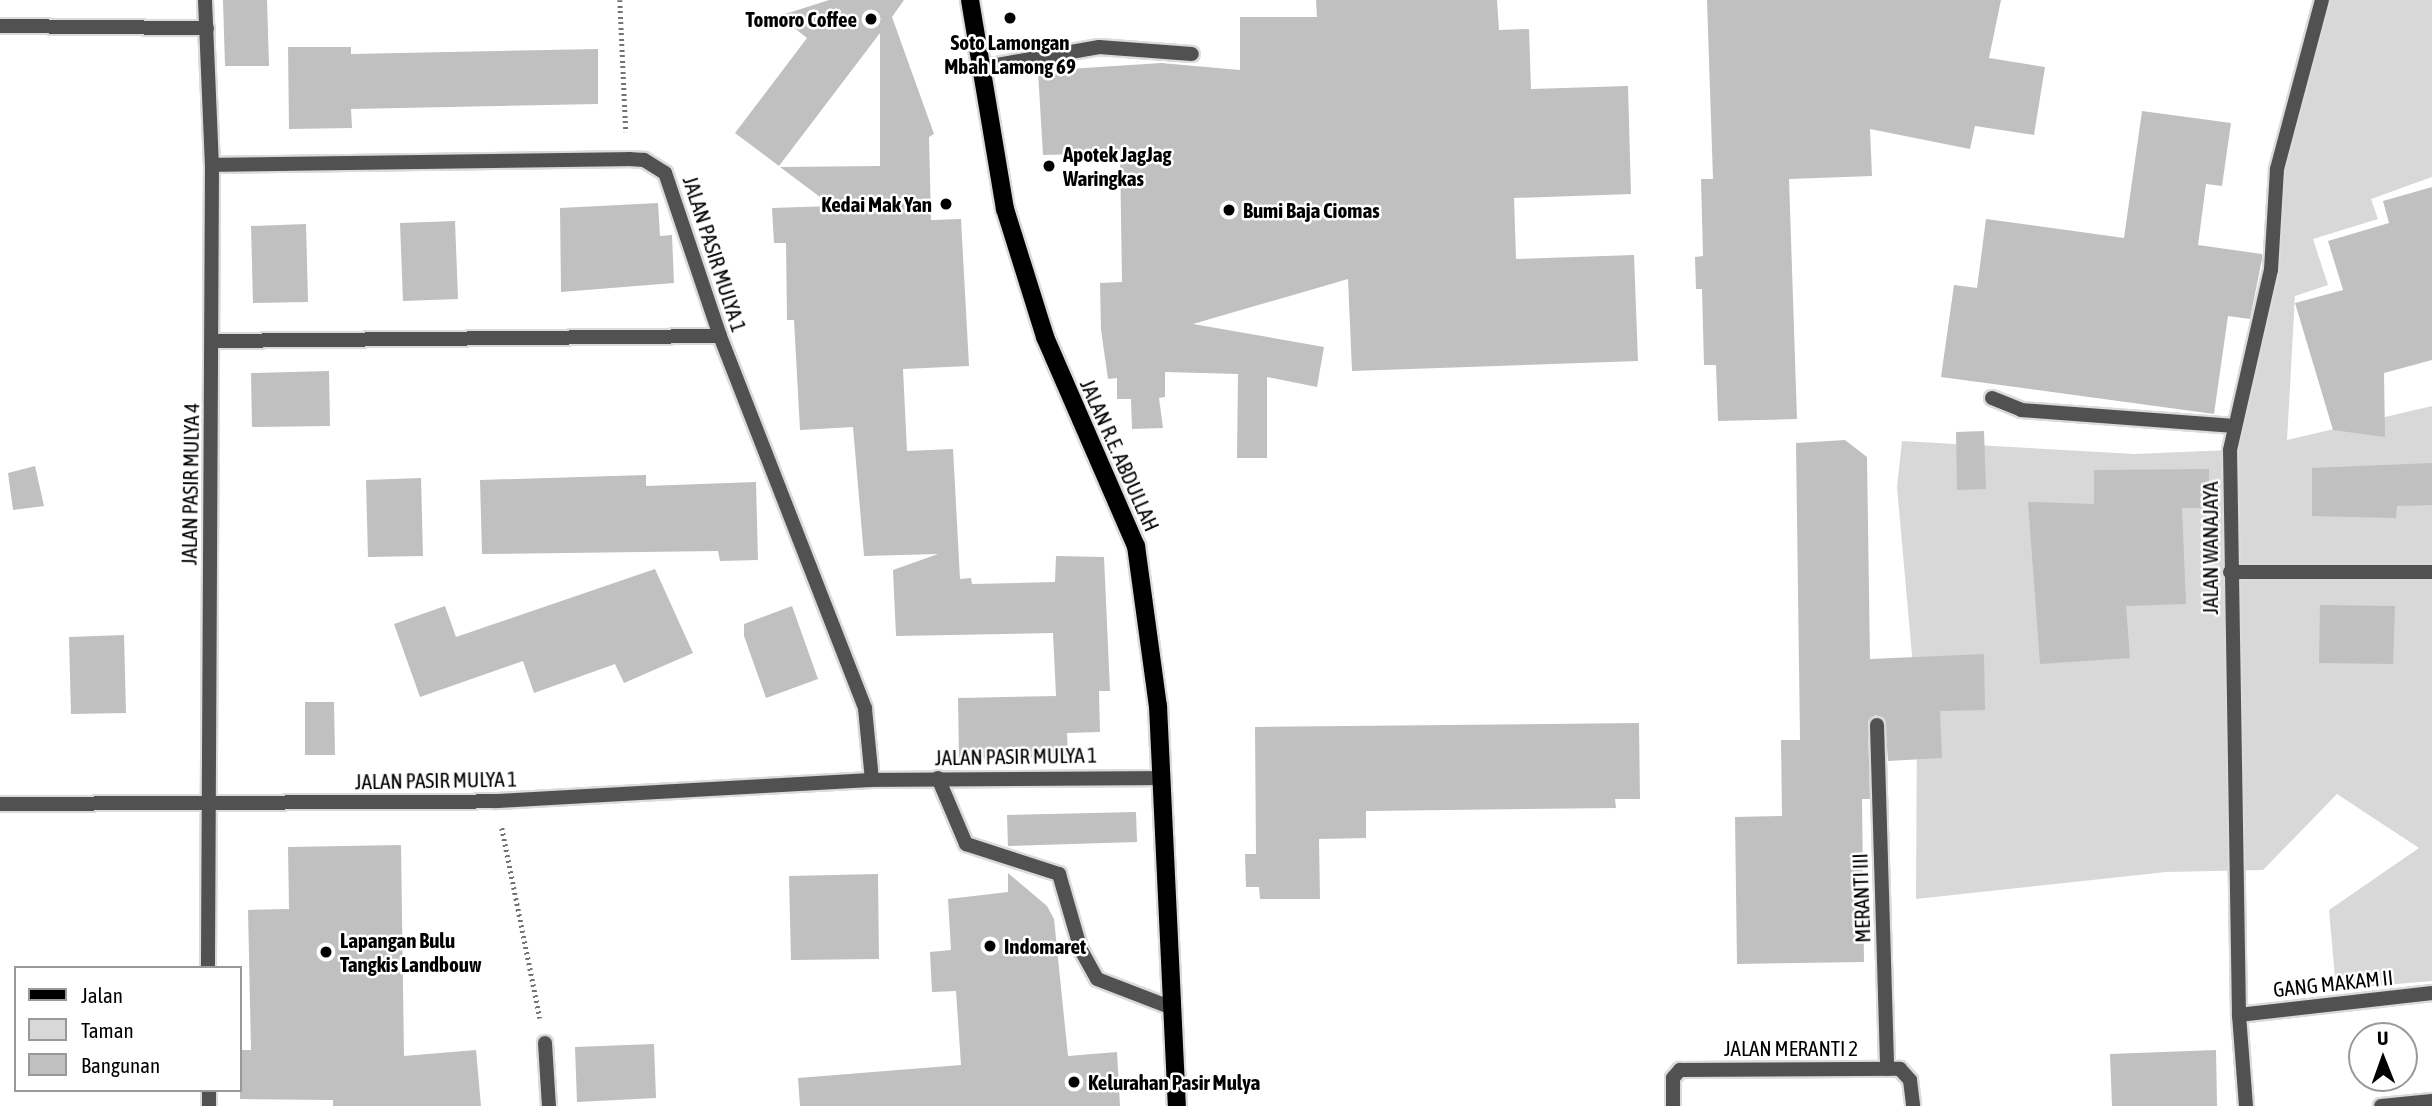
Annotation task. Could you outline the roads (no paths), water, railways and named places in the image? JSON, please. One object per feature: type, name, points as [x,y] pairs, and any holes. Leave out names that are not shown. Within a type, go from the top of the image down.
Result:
[{"type":"main road","name":"JALAN R.E. ABDULLAH","points":[[970,0],[1005,209],[1045,337],[1136,546],[1158,706],[1177,1106]]},
{"type":"street","name":"JALAN PASIR MULYA 4","points":[[205,0],[212,165],[208,966]]},
{"type":"street","name":"JALAN WANAJAYA","points":[[2246,1106],[2239,1015],[2230,572],[2234,426],[2270,270],[2277,169],[2322,0]]},
{"type":"street","points":[[0,26],[207,28]]},
{"type":"street","points":[[980,68],[1099,47],[1192,54]]},
{"type":"street","name":"JALAN PASIR MULYA 1","points":[[212,165],[629,159],[644,160],[666,173],[720,336],[865,708],[872,780]]},
{"type":"street","points":[[212,341],[720,336]]},
{"type":"street","points":[[1992,398],[2021,410],[2234,426]]},
{"type":"street","points":[[2230,572],[2432,572]]},
{"type":"street","name":"MERANTI III","points":[[1877,725],[1887,1069]]},
{"type":"street","points":[[938,778],[966,844],[1059,874],[1082,950],[1097,979],[1172,1009]]},
{"type":"street","name":"JALAN PASIR MULYA 1","points":[[0,804],[208,806],[496,801],[872,780],[1161,778]]},
{"type":"street","name":"GANG MAKAM II","points":[[2239,1015],[2432,993]]},
{"type":"street","points":[[545,1043],[549,1106]]},
{"type":"street","name":"JALAN MERANTI 2","points":[[1673,1106],[1673,1078],[1680,1070],[1887,1069],[1906,1072],[1913,1106]]},
{"type":"street","points":[[2381,1106],[2432,1101]]},
{"type":"place","name":"Soto Lamongan Mbah Lamong 69","points":[[1010,18]]},
{"type":"place","name":"Tomoro Coffee","points":[[871,19]]},
{"type":"place","name":"Apotek JagJag Waringkas","points":[[1049,166]]},
{"type":"place","name":"Kedai Mak Yan","points":[[946,204]]},
{"type":"place","name":"Bumi Baja Ciomas","points":[[1229,210]]},
{"type":"place","name":"Indomaret","points":[[990,946]]},
{"type":"place","name":"Lapangan Bulu Tangkis Landbouw","points":[[326,952]]},
{"type":"place","name":"Kelurahan Pasir Mulya","points":[[1074,1082]]}]
